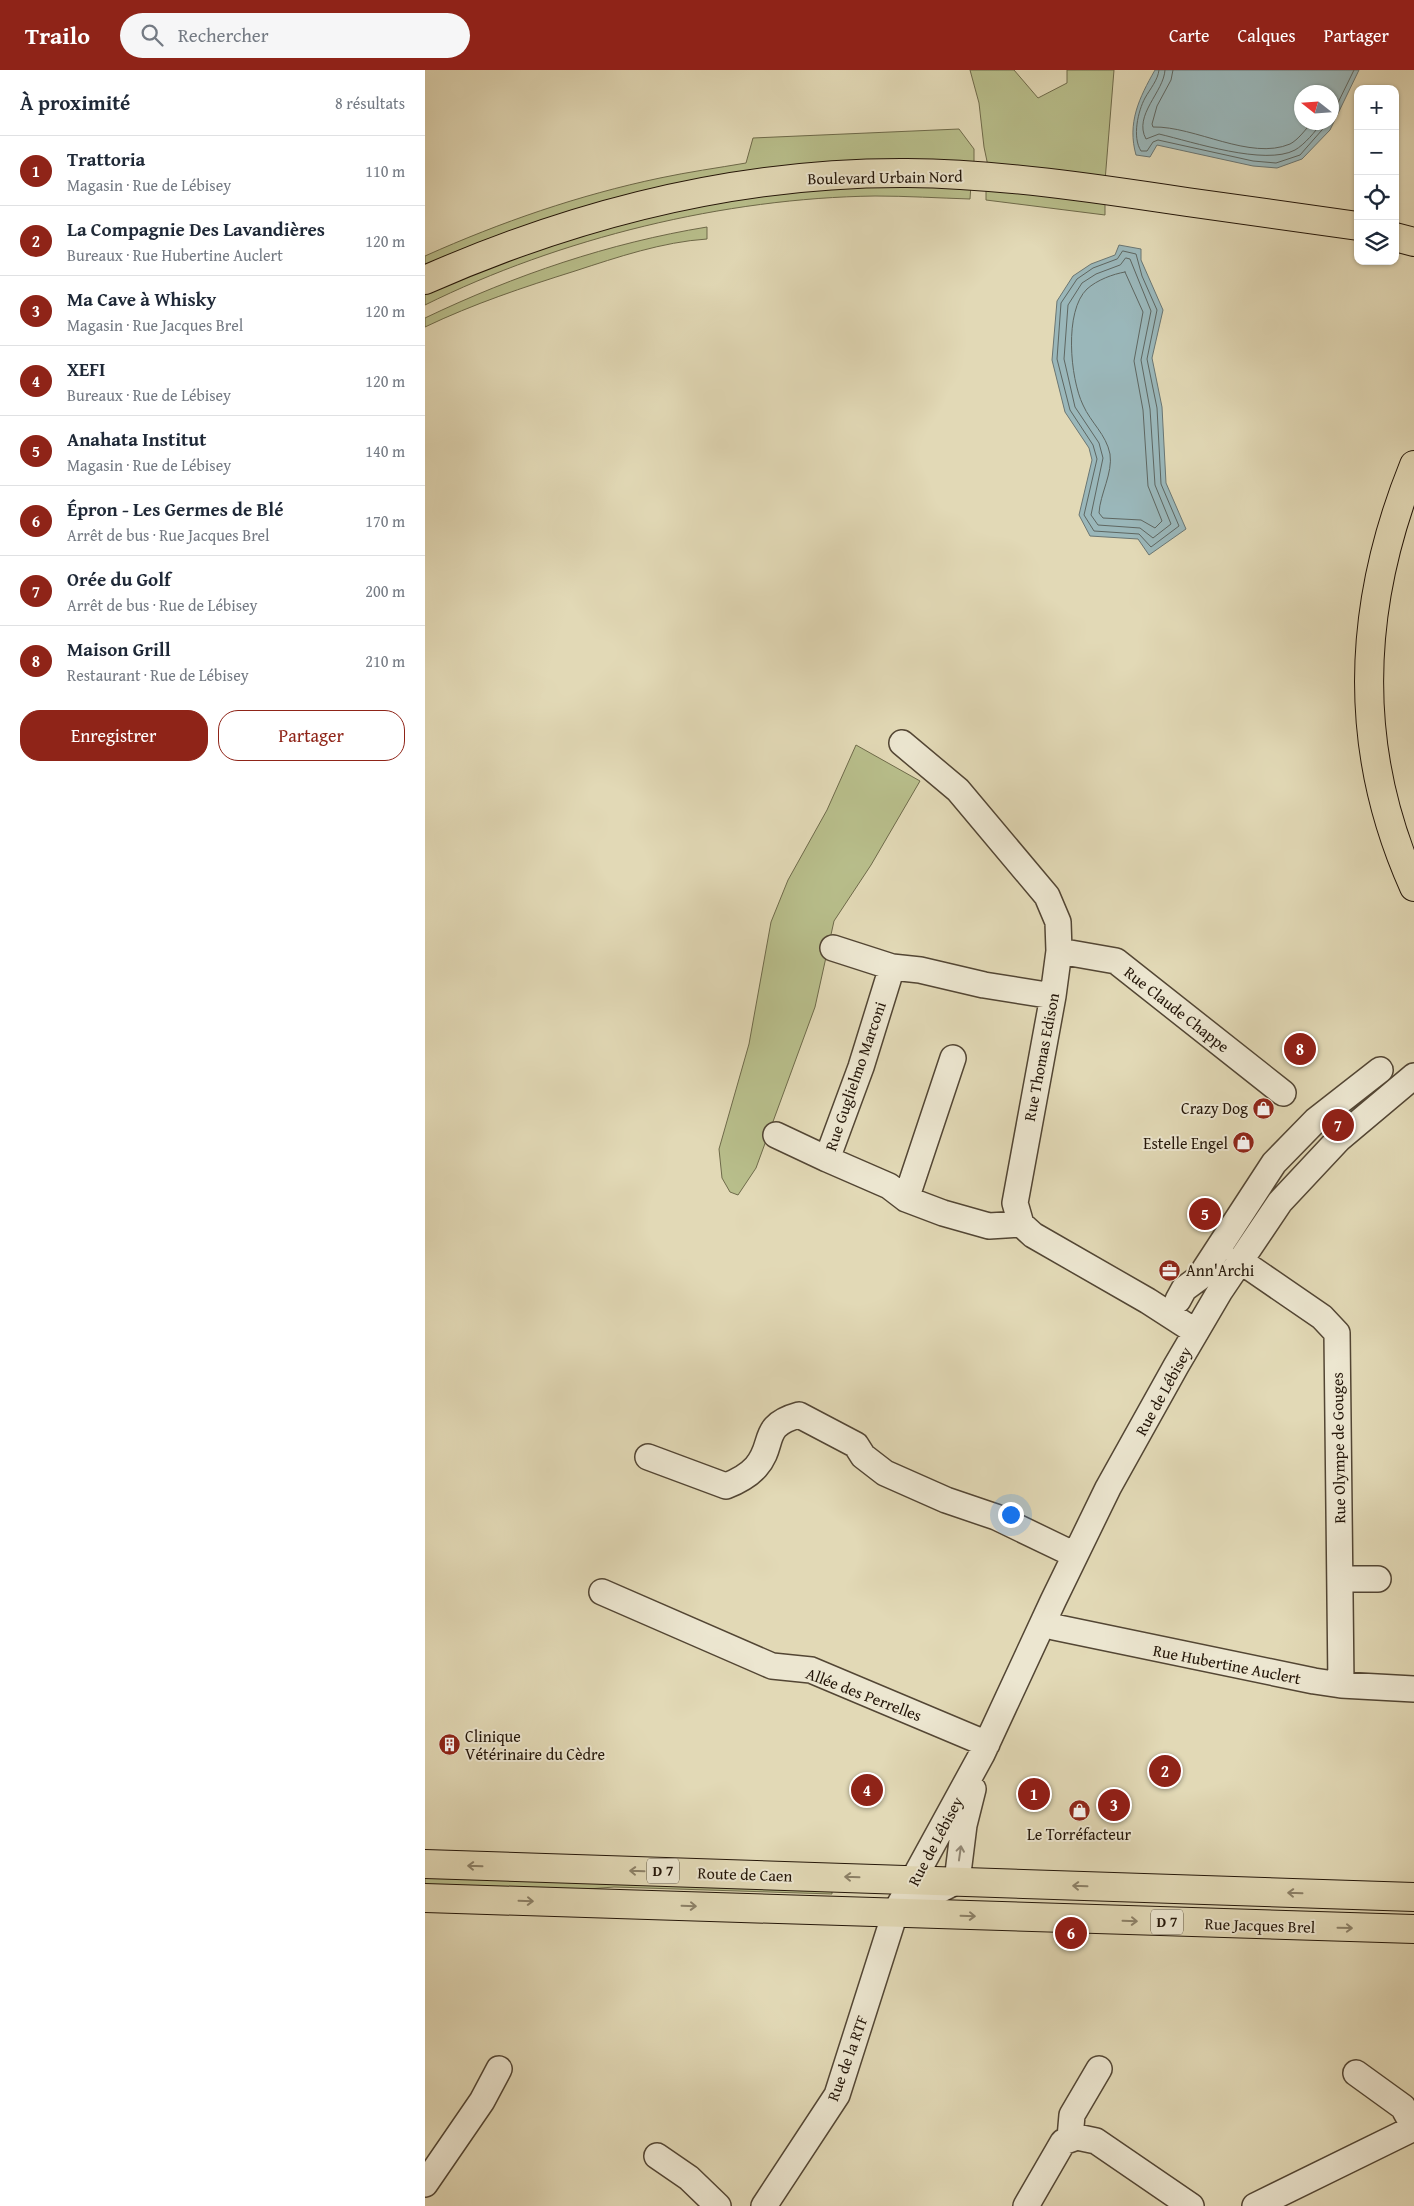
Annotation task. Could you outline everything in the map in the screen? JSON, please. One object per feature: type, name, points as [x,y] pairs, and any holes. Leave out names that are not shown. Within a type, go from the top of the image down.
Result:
[{"type":"main road","name":"Boulevard Urbain Nord","points":[[425,280],[523,240],[606,214],[666,199],[751,184],[849,175],[906,173],[1024,180],[1354,225]]},
{"type":"main road","points":[[1399,224],[1414,223]]},
{"type":"main road","points":[[1399,238],[1414,242]]},
{"type":"main road","points":[[1414,465],[1408,497],[1383,558],[1372,616],[1368,696],[1372,744],[1381,792],[1399,853],[1414,887]]},
{"type":"main road","name":"Route de Caen","points":[[425,1864],[915,1880]]},
{"type":"main road","name":"Rue Jacques Brel","points":[[915,1880],[1414,1897]]},
{"type":"main road","name":"Route de Caen","points":[[425,1898],[893,1921]]},
{"type":"main road","name":"Rue Jacques Brel","points":[[893,1921],[1414,1929]]},
{"type":"street","name":"Rue Thomas Edison","points":[[902,743],[958,790],[1047,896],[1058,922],[1059,951],[1053,996],[1019,1171],[1015,1203],[1021,1224]]},
{"type":"street","points":[[833,948],[891,967],[919,970],[984,985],[1053,996]]},
{"type":"street","name":"Rue Claude Chappe","points":[[1059,951],[1116,961],[1283,1094]]},
{"type":"street","name":"Rue Guglielmo Marconi","points":[[891,967],[861,1067],[827,1159],[889,1186],[906,1199],[989,1226],[1021,1224]]},
{"type":"street","points":[[906,1199],[953,1058]]},
{"type":"street","points":[[1178,1300],[1185,1289],[1199,1278],[1275,1163],[1316,1120],[1380,1070]]},
{"type":"street","name":"Rue de Lébisey","points":[[893,1921],[985,1749],[1108,1488],[1239,1260],[1279,1202],[1309,1169],[1339,1139],[1414,1076]]},
{"type":"street","points":[[776,1135],[827,1159]]},
{"type":"street","points":[[1021,1224],[1045,1243],[1148,1301],[1196,1332]]},
{"type":"street","name":"Rue Olympe de Gouges","points":[[1239,1260],[1322,1317],[1337,1333],[1341,1685]]},
{"type":"street","points":[[648,1457],[725,1486],[738,1481],[757,1466],[775,1426],[786,1419],[799,1415],[856,1445],[863,1456],[885,1473],[946,1500],[996,1517],[1075,1555]]},
{"type":"street","points":[[1340,1580],[1378,1579]]},
{"type":"street","name":"Allée des Perrelles","points":[[602,1592],[772,1666],[811,1670],[985,1749]]},
{"type":"street","name":"Rue Hubertine Auclert","points":[[1043,1623],[1150,1648],[1341,1685],[1414,1689]]},
{"type":"street","name":"Rue de Lébisey","points":[[957,1881],[964,1825],[985,1749]]},
{"type":"street","points":[[893,1921],[957,1881]]},
{"type":"street","name":"Rue de la RTF","points":[[763,2205],[837,2095],[893,1921]]},
{"type":"street","points":[[1070,2138],[1072,2115],[1099,2068]]},
{"type":"street","points":[[425,2184],[482,2101],[499,2069]]},
{"type":"street","points":[[1255,2206],[1414,2127],[1403,2106],[1356,2073]]},
{"type":"street","points":[[1026,2206],[1063,2142],[1070,2138],[1095,2140],[1191,2206]]},
{"type":"street","points":[[657,2156],[689,2178],[718,2206]]},
{"type":"green space","points":[[970,70],[1014,70],[1038,98],[1067,83],[1067,70],[1114,70],[1105,181],[988,166],[979,103]]},
{"type":"green space","points":[[959,129],[974,149],[974,165],[849,166],[425,269],[425,256],[511,221],[570,201],[630,185],[746,163],[753,138]]},
{"type":"green space","points":[[971,184],[970,199],[875,196],[818,199],[760,204],[644,226],[531,260],[477,281],[425,305],[425,289],[608,223],[804,187]]},
{"type":"green space","points":[[986,185],[1105,199],[1105,215],[986,200]]},
{"type":"green space","points":[[707,227],[707,239],[673,243],[607,261],[499,296],[425,327],[425,318],[493,288],[563,262],[634,242]]},
{"type":"green space","points":[[856,745],[920,781],[871,865],[834,921],[815,1007],[756,1168],[738,1195],[730,1192],[722,1178],[719,1149],[749,1044],[771,922],[788,880],[827,810]]},
{"type":"green space","points":[[425,1874],[832,1887],[832,1894],[614,1887],[537,1893],[425,1890]]},
{"type":"water","points":[[1155,70],[1359,70],[1339,111],[1339,85],[1294,85],[1294,130],[1330,130],[1302,159],[1277,168],[1253,166],[1157,145],[1150,157],[1136,155],[1133,132],[1136,111]]},
{"type":"water","points":[[1119,245],[1141,249],[1141,260],[1163,310],[1152,358],[1162,407],[1166,483],[1186,529],[1149,555],[1138,539],[1090,536],[1079,515],[1092,460],[1089,448],[1065,412],[1052,360],[1057,301],[1073,276],[1091,264],[1115,255]]},
{"type":"place","name":"Maison Grill","points":[[1300,1049]]},
{"type":"place","name":"Crazy Dog","points":[[1264,1108]]},
{"type":"place","name":"Orée du Golf","points":[[1338,1125]]},
{"type":"place","name":"Estelle Engel","points":[[1244,1143]]},
{"type":"place","name":"Anahata Institut","points":[[1205,1214]]},
{"type":"place","name":"Ann'Archi","points":[[1170,1270]]},
{"type":"place","name":"Clinique Vétérinaire du Cèdre","points":[[449,1745]]},
{"type":"place","name":"La Compagnie Des Lavandières","points":[[1165,1771]]},
{"type":"place","name":"XEFI","points":[[867,1790]]},
{"type":"place","name":"Trattoria","points":[[1034,1794]]},
{"type":"place","name":"Ma Cave à Whisky","points":[[1114,1805]]},
{"type":"place","name":"Le Torréfacteur","points":[[1079,1810]]},
{"type":"place","name":"Épron - Les Germes de Blé","points":[[1071,1933]]}]
